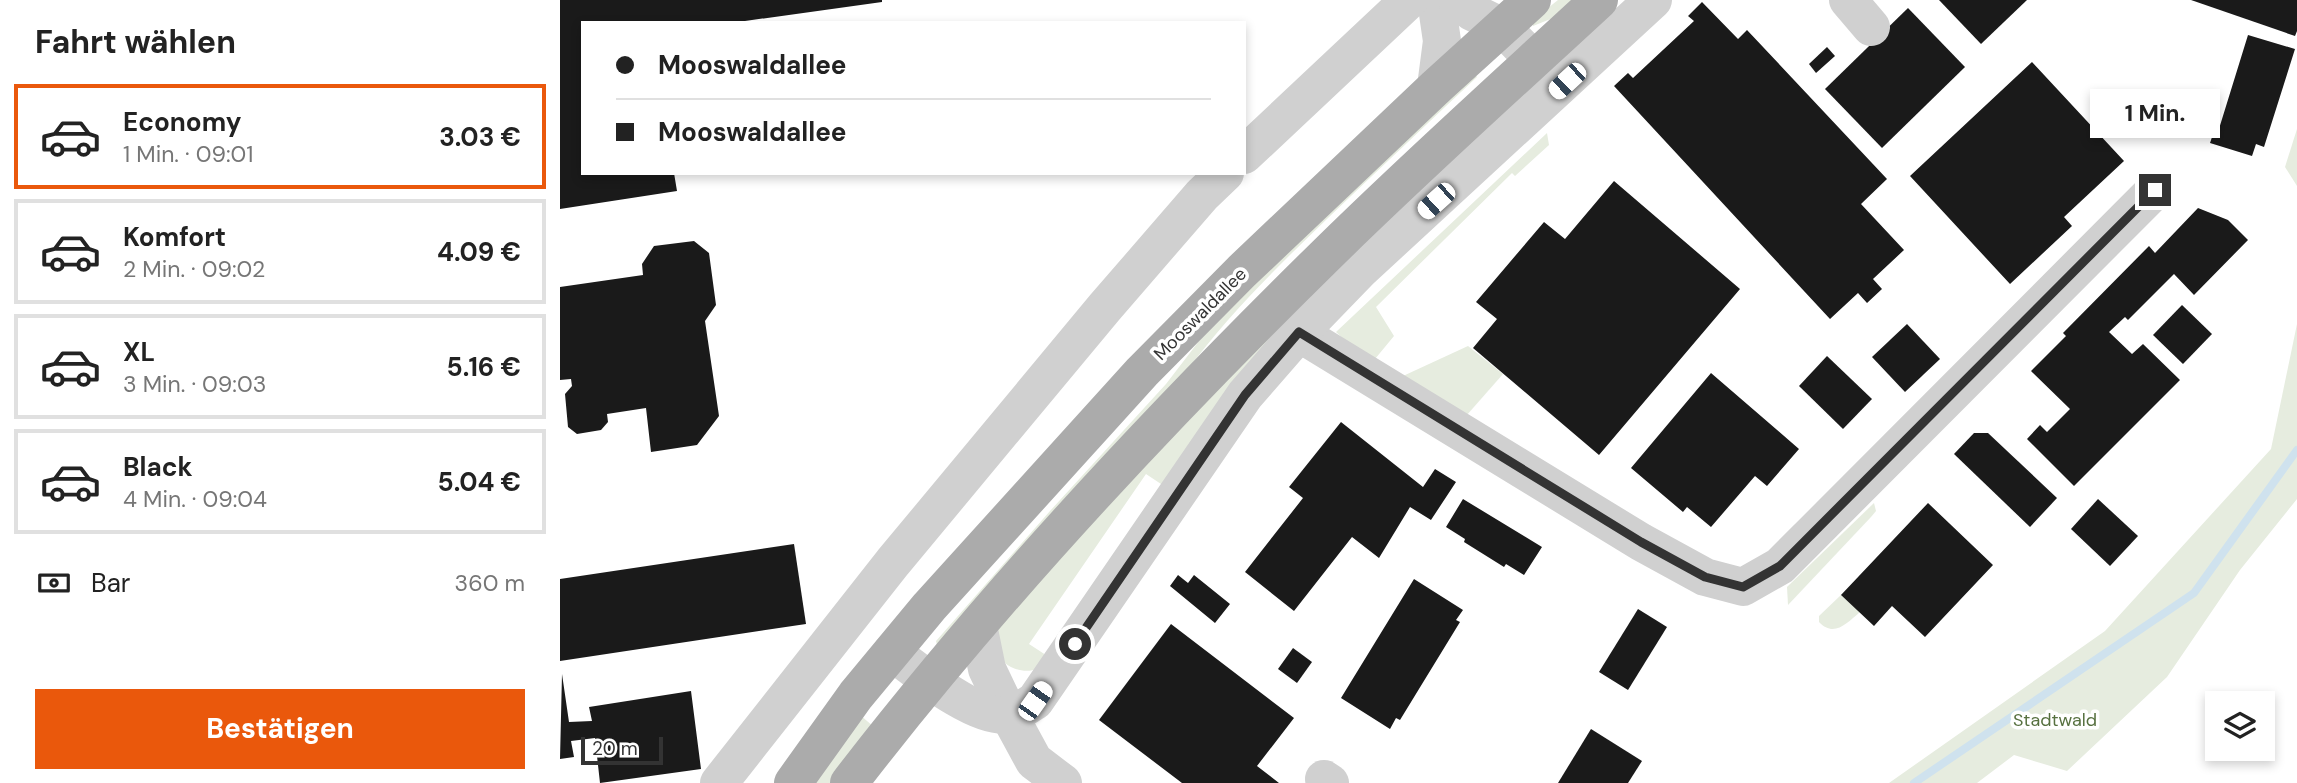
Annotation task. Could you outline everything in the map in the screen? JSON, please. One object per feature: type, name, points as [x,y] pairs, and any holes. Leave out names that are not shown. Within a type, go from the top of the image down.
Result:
[{"type":"main road","name":"Mooswaldallee","points":[[793,783],[856,695],[929,607],[1142,372],[1242,271],[1436,87],[1498,13],[1532,0]]},
{"type":"main road","points":[[849,783],[929,681],[1051,542],[1229,352],[1325,256],[1599,0]]},
{"type":"street","points":[[1246,153],[1409,0]]},
{"type":"street","points":[[1436,0],[1442,41],[1436,87]]},
{"type":"street","points":[[1457,0],[1472,12],[1498,13],[1534,60]]},
{"type":"street","points":[[892,652],[950,695],[986,711],[1009,715],[1035,701],[1245,395],[1299,332],[1360,270],[1653,0]]},
{"type":"street","points":[[719,783],[893,562],[1105,307],[1202,195],[1223,175]]},
{"type":"street","points":[[1299,332],[1641,542],[1705,577],[1743,587],[1780,566],[2155,190]]},
{"type":"street","points":[[978,625],[987,669],[1009,715],[1034,761],[1063,783]]},
{"type":"green space","points":[[1558,0],[1579,0],[1558,16],[1533,26],[1533,20]]},
{"type":"green space","points":[[1472,71],[1477,77],[1254,292],[1186,372],[937,645],[936,641],[1050,511],[1166,384],[1206,332]]},
{"type":"green space","points":[[2297,129],[2297,186],[2285,167]]},
{"type":"green space","points":[[1547,133],[1549,145],[1515,176],[1512,173],[1376,307],[1394,336],[1375,359],[1350,345],[1336,332]]},
{"type":"green space","points":[[1333,269],[1164,486],[1146,474],[1029,644],[1052,659],[1029,671],[1005,664],[993,650],[1001,620]]},
{"type":"green space","name":"Stadtwald","points":[[2297,324],[2297,499],[2240,570],[2167,677],[2067,771],[2014,755],[1977,783],[1889,783],[2105,631],[2271,449]]},
{"type":"green space","points":[[1468,346],[1503,374],[1466,416],[1403,376]]},
{"type":"green space","points":[[1874,503],[1876,511],[1871,517],[1788,605],[1787,587]]},
{"type":"green space","points":[[1841,595],[1860,612],[1840,627],[1825,627],[1819,622],[1819,616]]},
{"type":"green space","points":[[860,715],[874,727],[831,783],[814,783]]},
{"type":"building","points":[[560,0],[882,0],[745,21],[581,21],[581,175],[674,175],[677,191],[560,209]]},
{"type":"building","points":[[1939,0],[2027,0],[1981,44]]},
{"type":"building","points":[[2191,0],[2297,0],[2297,31],[2295,36]]},
{"type":"building","points":[[1702,2],[1738,39],[1747,30],[1887,179],[1861,204],[1904,250],[1873,279],[1882,289],[1867,303],[1858,293],[1830,319],[1614,86],[1628,73],[1633,78],[1694,21],[1688,16]]},
{"type":"building","points":[[1908,8],[1965,67],[1882,148],[1825,89]]},
{"type":"building","points":[[2248,35],[2295,49],[2264,147],[2256,144],[2252,156],[2210,143],[2214,131],[2218,132]]},
{"type":"building","points":[[1827,47],[1835,56],[1816,73],[1809,64]]},
{"type":"building","points":[[2032,62],[2124,161],[2064,217],[2072,226],[2010,284],[1910,176]]},
{"type":"building","points":[[1614,181],[1740,289],[1599,455],[1473,348],[1497,319],[1476,302],[1544,222],[1565,239]]},
{"type":"building","points":[[2198,208],[2228,220],[2248,240],[2194,295],[2174,274],[2128,320],[2125,317],[2109,332],[2132,354],[2143,344],[2180,380],[2074,486],[2027,439],[2040,425],[2047,432],[2070,409],[2031,371],[2066,336],[2063,333],[2149,246],[2155,253]]},
{"type":"building","points":[[694,241],[709,253],[716,305],[705,321],[719,416],[697,445],[651,452],[646,408],[607,414],[608,422],[601,430],[577,434],[568,427],[565,394],[572,386],[571,379],[560,380],[560,287],[643,275],[642,264],[654,246]]},
{"type":"building","points":[[2182,305],[2212,334],[2183,364],[2153,335]]},
{"type":"building","points":[[1907,324],[1940,359],[1905,392],[1872,357]]},
{"type":"building","points":[[1827,356],[1872,399],[1843,429],[1799,386]]},
{"type":"building","points":[[1711,373],[1799,449],[1767,486],[1755,476],[1711,527],[1687,507],[1683,512],[1631,468]]},
{"type":"building","points":[[1341,422],[1423,487],[1435,469],[1456,482],[1431,520],[1410,507],[1379,558],[1352,537],[1294,611],[1245,572],[1303,498],[1289,487]]},
{"type":"building","points":[[1974,433],[1988,433],[2057,498],[2030,527],[1954,454]]},
{"type":"building","points":[[1463,499],[1542,547],[1524,575],[1506,564],[1504,567],[1464,542],[1465,539],[1446,527]]},
{"type":"building","points":[[2098,499],[2138,536],[2110,566],[2071,529]]},
{"type":"building","points":[[1928,503],[1993,565],[1925,637],[1892,606],[1874,626],[1841,595]]},
{"type":"building","points":[[794,544],[806,624],[560,661],[560,579]]},
{"type":"building","points":[[1178,575],[1188,583],[1194,575],[1230,604],[1215,623],[1170,586]]},
{"type":"building","points":[[1414,579],[1463,610],[1456,620],[1460,622],[1400,720],[1396,718],[1390,729],[1341,698]]},
{"type":"building","points":[[1638,609],[1667,627],[1628,690],[1599,672]]},
{"type":"building","points":[[1171,624],[1294,718],[1257,766],[1279,783],[1182,783],[1099,720]]},
{"type":"building","points":[[1293,648],[1312,662],[1297,683],[1278,669]]},
{"type":"building","points":[[562,674],[569,722],[592,721],[589,707],[691,691],[701,769],[600,783],[595,738],[571,741],[574,757],[560,759]]},
{"type":"building","points":[[1591,729],[1642,761],[1628,783],[1558,783]]},
{"type":"waterway","points":[[1914,783],[2194,593],[2297,450]]},
{"type":"route","points":[[1075,644],[1245,395],[1299,332],[1641,542],[1705,577],[1743,587],[1780,566],[2155,190]]}]
